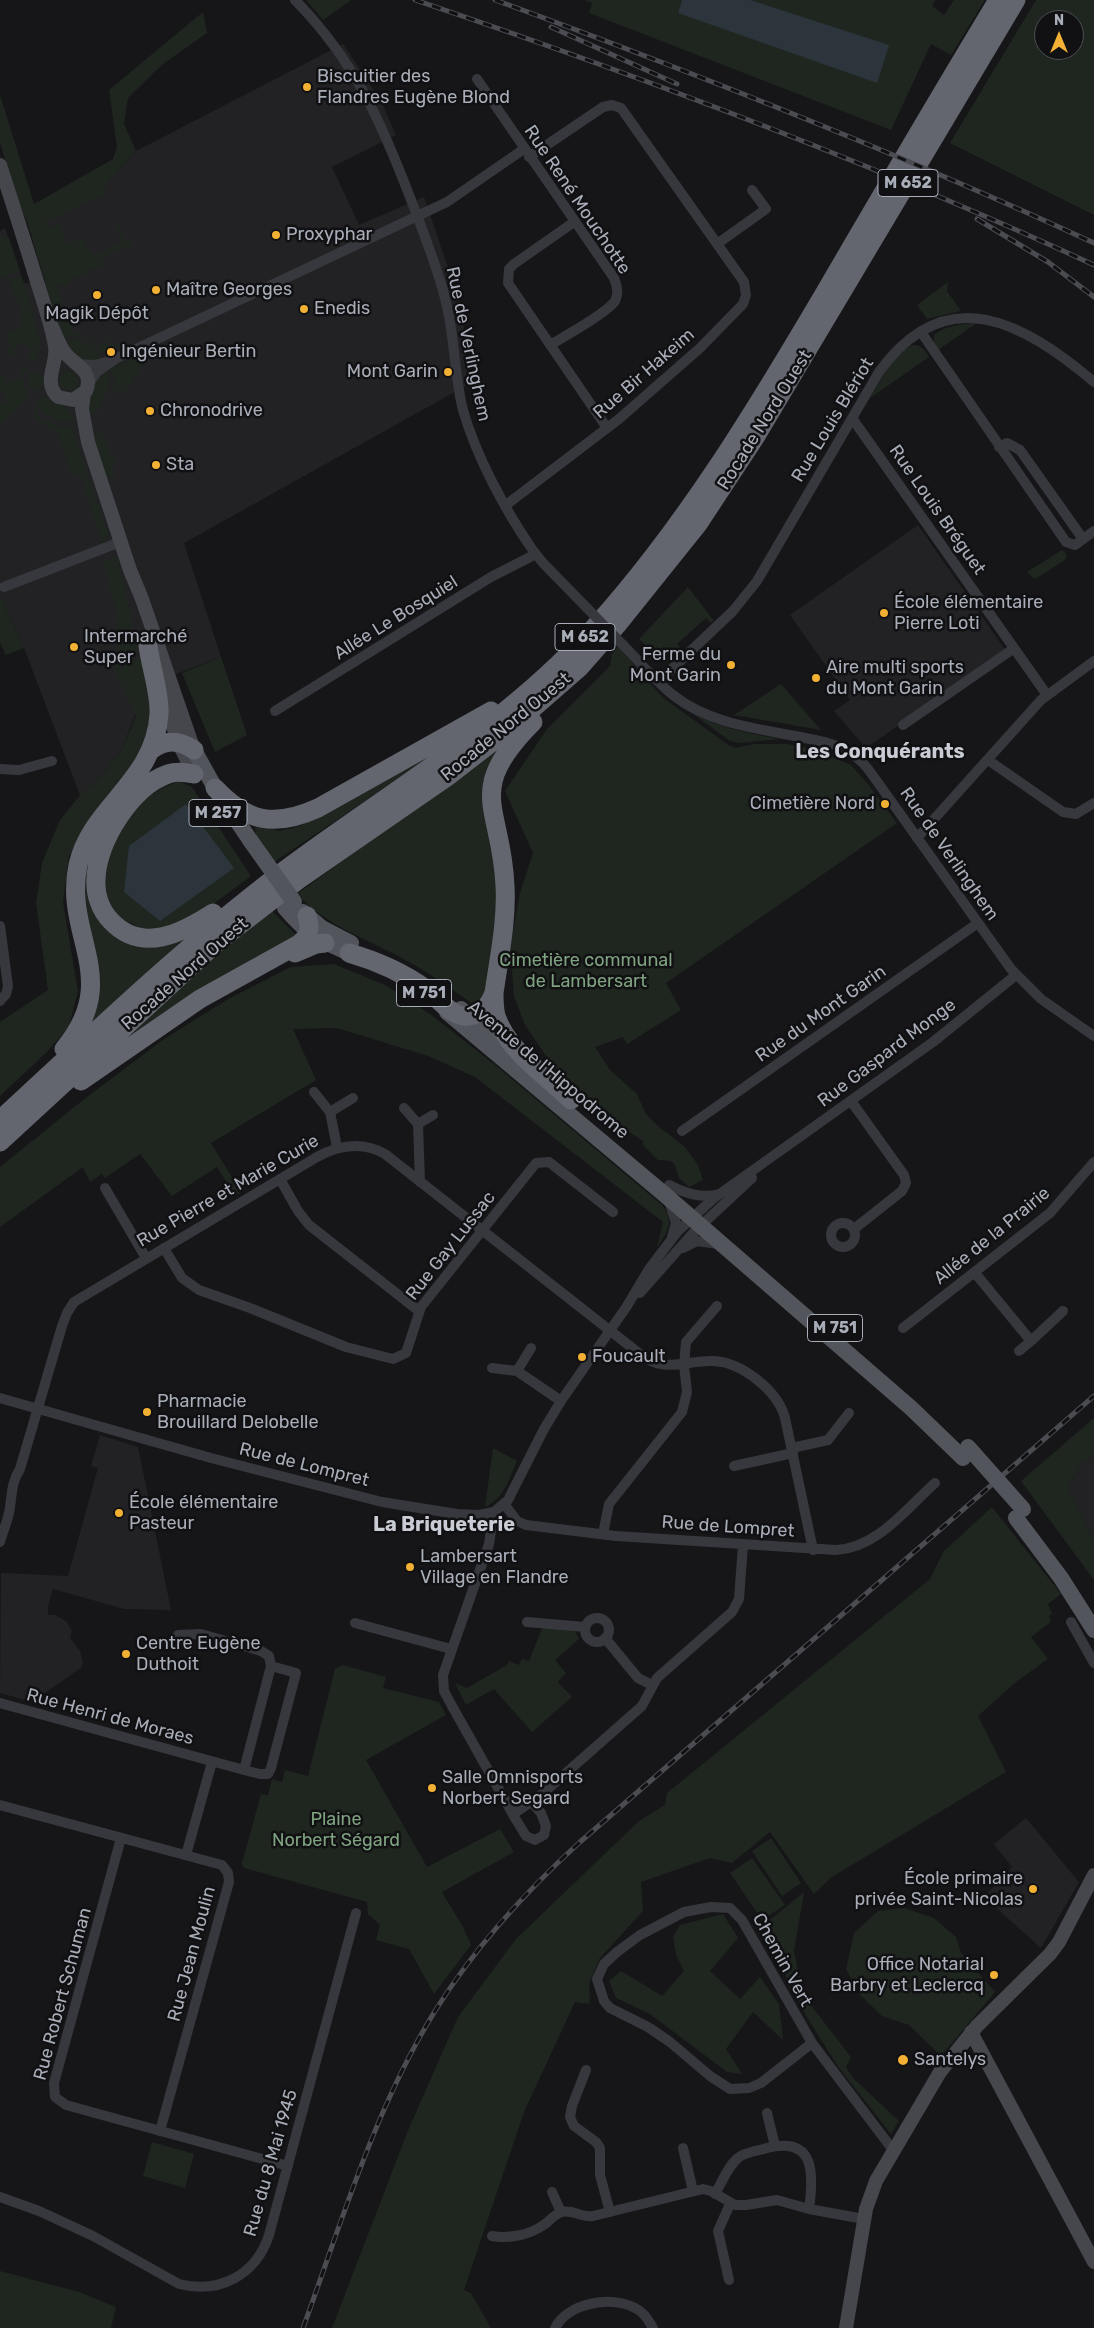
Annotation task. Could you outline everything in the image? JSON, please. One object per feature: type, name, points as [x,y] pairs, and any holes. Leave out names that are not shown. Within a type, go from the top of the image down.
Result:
[{"type":"highway","name":"Rocade Nord Ouest","points":[[0,1142],[5,1122],[180,954],[284,871],[468,741],[558,665],[638,576],[674,529],[726,454],[783,363],[998,0]]},
{"type":"highway","name":"Rocade Nord Ouest","points":[[5,1122],[221,939],[298,880],[480,752],[524,717],[580,667],[660,573],[707,511],[737,466],[786,388],[1016,0]]},
{"type":"highway","points":[[5,1122],[65,1048],[85,1019],[89,1003],[91,980],[77,906],[78,864],[82,850],[92,831],[133,781],[151,750],[156,733],[159,709],[148,646]]},
{"type":"highway","points":[[215,788],[236,808],[253,817],[274,820],[299,816],[318,808],[464,727],[558,665]]},
{"type":"highway","points":[[570,1100],[518,1051],[507,1036],[495,1013],[494,993],[505,896],[504,868],[492,812],[493,777],[500,761],[512,745],[559,694],[580,667]]},
{"type":"highway","points":[[151,750],[164,742],[186,746]]},
{"type":"highway","points":[[194,774],[173,773],[155,781],[132,800],[112,829],[99,861],[96,884],[100,905],[112,922],[124,932],[142,938],[172,935],[202,920],[284,871]]},
{"type":"highway","points":[[5,1122],[239,976],[299,944],[307,925]]},
{"type":"highway","points":[[272,960],[291,955],[316,944],[324,943]]},
{"type":"highway","points":[[349,953],[375,960],[390,967],[427,990],[456,1014],[469,1016],[484,1009],[494,993]]},
{"type":"main road","points":[[0,165],[48,318],[56,352],[50,380],[52,390],[63,400],[73,400],[86,389],[86,372],[64,352],[48,318]]},
{"type":"main road","points":[[52,372],[61,364],[76,364]]},
{"type":"main road","name":"M 257","points":[[86,389],[82,409],[88,442]]},
{"type":"main road","name":"M 257","points":[[63,400],[74,410],[88,442],[130,570]]},
{"type":"main road","name":"Avenue de l'Hippodrome","points":[[130,570],[148,646],[186,746],[215,788],[247,846]]},
{"type":"main road","name":"Avenue de l'Hippodrome","points":[[130,570],[142,599],[174,696],[194,774],[290,905],[307,925],[324,943],[402,979],[420,991],[666,1189],[927,1408],[1065,1564],[1094,1608]]},
{"type":"main road","name":"Avenue de l'Hippodrome","points":[[307,925],[330,933],[408,970],[432,986],[570,1100],[666,1189]]},
{"type":"main road","name":"Avenue de l'Hippodrome","points":[[700,1218],[722,1245],[966,1453]]},
{"type":"main road","name":"Avenue de l'Hippodrome","points":[[1019,1513],[1094,1630]]},
{"type":"main road","points":[[846,2328],[864,2219],[874,2185],[893,2150],[930,2086],[971,2032],[1050,1954],[1059,1942],[1094,1875]]},
{"type":"main road","points":[[971,2032],[1094,2262]]},
{"type":"street","name":"Rue de Verlinghem","points":[[296,0],[344,59],[371,105],[391,147],[417,216],[446,303],[463,410],[480,455],[506,505],[536,554],[624,646],[678,698],[716,717],[828,743],[847,750],[868,768],[1016,975],[1044,1001],[1094,1036]]},
{"type":"street","name":"Rue René Mouchotte","points":[[477,79],[614,278],[617,294],[610,306],[550,345]]},
{"type":"street","name":"Rue Bir Hakeim","points":[[117,358],[417,216],[462,193],[603,107],[608,105],[618,106],[626,113],[745,285],[744,301],[684,363],[607,428],[506,505]]},
{"type":"street","points":[[717,244],[766,209],[752,190]]},
{"type":"street","points":[[574,222],[514,264],[509,269],[507,276],[512,290],[607,428]]},
{"type":"street","name":"Rue Louis Blériot","points":[[659,681],[745,598],[757,581],[885,363],[905,342],[920,332],[960,319],[978,318],[996,321],[1032,337],[1094,382]]},
{"type":"street","points":[[920,332],[1066,542],[1075,545],[1094,531]]},
{"type":"street","points":[[76,364],[95,365],[117,358]]},
{"type":"street","points":[[86,389],[97,372],[117,358]]},
{"type":"street","name":"Rue Louis Bréguet","points":[[852,418],[1047,695]]},
{"type":"street","points":[[999,447],[1007,443],[1020,450],[1083,539]]},
{"type":"street","points":[[4,587],[120,542]]},
{"type":"street","name":"Allée Le Bosquiel","points":[[275,711],[491,577],[536,554]]},
{"type":"street","points":[[903,725],[1014,648]]},
{"type":"street","points":[[917,838],[1047,695],[1094,661]]},
{"type":"street","points":[[988,760],[1063,812],[1076,814],[1094,803]]},
{"type":"street","points":[[0,769],[19,770],[52,761]]},
{"type":"street","name":"Rue du Mont Garin","points":[[682,1131],[978,923]]},
{"type":"street","points":[[0,926],[8,986],[6,994],[0,1001]]},
{"type":"street","name":"Rue Gaspard Monge","points":[[627,1306],[669,1260],[722,1192],[933,1042],[1016,975]]},
{"type":"street","points":[[314,1092],[330,1112],[337,1147]]},
{"type":"street","points":[[330,1112],[353,1098]]},
{"type":"street","points":[[851,1101],[904,1175],[906,1183],[902,1191],[854,1229]]},
{"type":"street","points":[[404,1108],[418,1124],[420,1182]]},
{"type":"street","points":[[418,1124],[433,1115]]},
{"type":"street","name":"Rue Pierre et Marie Curie","points":[[0,1542],[16,1476],[20,1469],[62,1326],[70,1307],[85,1294],[337,1147],[360,1146],[380,1151],[609,1332],[651,1362],[664,1366],[719,1362],[732,1366],[754,1378],[779,1403],[784,1413],[812,1550]]},
{"type":"street","name":"Rue Gaspard Monge","points":[[504,1505],[561,1401],[627,1306],[644,1276],[671,1239],[700,1218],[776,1155]]},
{"type":"street","name":"Rue Gay Lussac","points":[[164,1248],[182,1278],[193,1287],[250,1308],[334,1343],[393,1359],[406,1353],[419,1311],[533,1166],[541,1161],[549,1162],[613,1212]]},
{"type":"street","name":"Allée de la Prairie","points":[[903,1328],[1055,1209],[1094,1162]]},
{"type":"street","points":[[280,1179],[298,1211],[309,1225],[419,1311]]},
{"type":"street","points":[[105,1188],[146,1258]]},
{"type":"street","points":[[671,1239],[675,1230],[675,1216],[666,1189],[709,1196],[722,1192]]},
{"type":"street","points":[[669,1260],[688,1245],[697,1241],[722,1245]]},
{"type":"street","points":[[975,1273],[1030,1341]]},
{"type":"street","points":[[603,1534],[609,1504],[682,1412],[687,1392],[684,1365],[685,1347],[689,1338],[717,1306]]},
{"type":"street","points":[[1019,1351],[1063,1311]]},
{"type":"street","points":[[517,1371],[532,1348]]},
{"type":"street","points":[[492,1368],[517,1371],[561,1401]]},
{"type":"street","name":"Rue de Lompret","points":[[0,1398],[211,1458],[372,1500],[457,1514],[489,1514]]},
{"type":"street","points":[[734,1466],[828,1440],[850,1414]]},
{"type":"street","name":"Rue de Lompret","points":[[504,1505],[522,1524],[603,1534],[812,1550],[842,1550],[870,1542],[935,1483]]},
{"type":"street","points":[[504,1505],[489,1514],[491,1531],[489,1544],[443,1675],[444,1691],[526,1836],[536,1840],[546,1831],[546,1826],[541,1813],[532,1803]]},
{"type":"street","points":[[513,1814],[532,1803],[642,1706],[652,1685],[735,1608],[740,1593],[743,1544]]},
{"type":"street","points":[[592,1619],[602,1619],[609,1628],[605,1638],[600,1641],[591,1640],[586,1636],[585,1627],[592,1619]]},
{"type":"street","points":[[527,1622],[585,1627]]},
{"type":"street","points":[[1071,1622],[1094,1663]]},
{"type":"street","points":[[355,1623],[451,1649]]},
{"type":"street","points":[[178,1635],[201,1634],[261,1651],[269,1656],[271,1666],[244,1770]]},
{"type":"street","points":[[605,1638],[638,1678],[652,1685]]},
{"type":"street","name":"Rue Henri de Moraes","points":[[0,1703],[263,1775],[268,1774],[271,1768],[296,1673],[271,1666]]},
{"type":"street","points":[[186,1855],[212,1762]]},
{"type":"street","name":"Rue Jean Moulin","points":[[0,1804],[222,1864],[227,1870],[229,1878],[160,2131]]},
{"type":"street","name":"Rue Robert Schuman","points":[[121,1838],[54,2083],[54,2093],[58,2101],[288,2166]]},
{"type":"street","name":"Chemin Vert","points":[[812,2043],[761,2083],[749,2088],[730,2089],[710,2076],[670,2042],[648,2027],[610,2008],[600,1994],[598,1985],[599,1972],[617,1952],[668,1919],[697,1908],[730,1908],[742,1920],[812,2043],[893,2150]]},
{"type":"street","name":"Rue du 8 Mai 1945","points":[[0,2197],[39,2211],[85,2232],[128,2254],[174,2283],[191,2287],[206,2287],[221,2284],[240,2276],[260,2256],[269,2235],[356,1913]]},
{"type":"street","points":[[586,2070],[572,2106],[570,2117],[574,2126],[596,2142],[600,2148],[600,2175],[610,2212]]},
{"type":"street","points":[[767,2113],[775,2146]]},
{"type":"street","points":[[715,2194],[738,2158],[775,2146],[790,2145],[805,2155],[812,2178],[810,2209]]},
{"type":"street","points":[[683,2148],[693,2191]]},
{"type":"street","points":[[492,2236],[507,2238],[532,2231],[540,2228],[561,2212],[588,2217],[703,2189],[730,2204],[743,2206],[777,2200],[810,2209],[864,2219]]},
{"type":"street","points":[[552,2192],[561,2212]]},
{"type":"street","points":[[729,2280],[718,2231],[730,2204]]},
{"type":"street","points":[[555,2328],[562,2318],[572,2312],[594,2303],[612,2302],[636,2308],[653,2328]]},
{"type":"shaded area","points":[[682,0],[751,0],[889,45],[877,83],[678,13]]},
{"type":"shaded area","points":[[343,44],[381,101],[396,135],[332,167],[359,225],[424,197],[462,308],[469,384],[184,543],[221,657],[147,685],[122,749],[101,776],[80,795],[24,648],[0,594],[0,231],[5,228],[24,283],[50,282],[33,219],[104,187],[136,151]]},
{"type":"shaded area","name":"École élémentaire Pierre Loti","points":[[918,525],[1006,651],[866,748],[834,711],[850,700],[790,615]]},
{"type":"shaded area","points":[[186,804],[234,868],[160,921],[124,892],[129,846]]},
{"type":"shaded area","name":"École élémentaire Pasteur","points":[[100,1435],[138,1447],[171,1610],[124,1609],[53,1589],[48,1606],[48,1615],[55,1615],[66,1621],[72,1630],[70,1638],[80,1651],[83,1663],[81,1668],[32,1702],[0,1693],[1,1573],[68,1576],[98,1468],[91,1466]]},
{"type":"shaded area","points":[[1094,1454],[1094,1541],[1068,1487],[1081,1465]]},
{"type":"shaded area","name":"École primaire privée Saint-Nicolas","points":[[1026,1818],[1079,1882],[1041,1948],[984,1897],[1012,1867],[994,1844]]},
{"type":"green space","points":[[306,0],[351,0],[323,20]]},
{"type":"green space","points":[[584,0],[682,0],[678,13],[888,45],[751,0],[935,0],[932,6],[944,15],[954,0],[985,0],[951,55],[931,44],[891,130],[589,13],[592,3]]},
{"type":"green space","points":[[1036,0],[1094,0],[1094,215],[950,143]]},
{"type":"green space","points":[[203,12],[207,33],[163,64],[128,98],[124,124],[136,151],[104,187],[107,193],[45,223],[49,229],[60,224],[68,244],[83,238],[92,256],[122,241],[116,229],[119,227],[125,239],[135,243],[102,258],[104,264],[70,280],[70,284],[65,287],[57,285],[66,319],[74,323],[71,330],[106,346],[109,339],[112,345],[123,340],[125,344],[102,354],[97,343],[75,334],[62,339],[27,221],[20,207],[0,143],[0,95],[34,204],[113,159],[117,147],[109,90]]},
{"type":"green space","points":[[0,235],[9,238],[20,271],[0,278]]},
{"type":"green space","points":[[21,275],[39,335],[40,345],[35,363],[29,359],[32,352],[24,343],[12,348],[15,355],[11,356],[4,351],[11,348],[5,334],[24,326],[21,319],[24,318],[9,279]]},
{"type":"green space","points":[[948,282],[947,291],[961,311],[927,319],[917,305]]},
{"type":"green space","points":[[977,323],[938,350],[934,343],[934,335],[954,326]]},
{"type":"green space","points":[[75,338],[95,346],[100,359],[88,361],[75,355],[63,342]]},
{"type":"green space","points":[[913,345],[923,348],[929,357],[870,398],[894,361]]},
{"type":"green space","points":[[146,351],[149,352],[149,356],[124,393],[112,389],[115,381],[109,369]]},
{"type":"green space","points":[[22,368],[27,369],[23,381],[29,395],[16,411],[0,424],[0,404],[6,401],[0,387],[0,376],[3,374],[7,383],[22,377],[19,370]]},
{"type":"green space","points":[[30,371],[44,377],[43,385],[34,393],[27,378]]},
{"type":"green space","points":[[65,371],[73,371],[79,377],[79,385],[73,391],[65,391],[59,385],[59,377]]},
{"type":"green space","points":[[106,371],[111,382],[97,412],[86,416],[94,385]]},
{"type":"green space","points":[[49,397],[69,410],[75,419],[63,422],[43,414],[37,401],[39,398]]},
{"type":"green space","points":[[35,407],[41,419],[61,427],[72,425],[109,536],[102,542],[80,472],[72,475],[58,432],[37,421],[33,412]]},
{"type":"green space","points":[[101,432],[116,464],[112,466],[115,476],[106,478],[92,434]]},
{"type":"green space","points":[[1062,550],[1067,554],[1065,560],[1037,578],[1033,578],[1027,572]]},
{"type":"green space","points":[[115,557],[118,559],[139,651],[121,655],[120,652],[115,653],[118,618],[103,561]]},
{"type":"green space","points":[[688,587],[714,621],[711,623],[706,618],[677,644],[682,650],[669,662],[664,663],[639,639]]},
{"type":"green space","points":[[0,594],[24,648],[6,655],[0,643]]},
{"type":"green space","name":"Cimetière communal de Lambersart","points":[[618,646],[662,697],[730,746],[736,748],[754,744],[787,744],[817,750],[851,765],[868,784],[897,823],[666,983],[681,1010],[627,1044],[623,1037],[595,1047],[610,1070],[637,1094],[646,1114],[685,1147],[698,1165],[703,1180],[689,1187],[679,1178],[675,1165],[671,1161],[658,1160],[643,1145],[643,1141],[626,1130],[607,1111],[563,1081],[525,1025],[514,996],[510,947],[520,893],[533,853],[505,791],[547,729],[610,666],[612,654]]},
{"type":"green space","points":[[221,657],[247,735],[215,752],[182,673]]},
{"type":"green space","points":[[141,658],[152,704],[145,748],[90,821],[69,856],[63,902],[78,991],[69,1027],[47,1052],[0,1096],[0,1022],[48,990],[36,903],[42,863],[60,820],[80,795],[101,776],[122,749],[136,716],[114,670],[114,664],[118,662],[121,670],[125,669],[123,662]]},
{"type":"green space","points":[[781,684],[821,730],[734,715]]},
{"type":"green space","points":[[693,714],[736,730],[781,739],[739,743],[730,741]]},
{"type":"green space","points":[[475,727],[274,862],[256,838],[255,825],[280,831],[299,826]]},
{"type":"green space","points":[[512,737],[499,753],[500,902],[486,1002],[477,1007],[418,967],[336,924],[297,894]]},
{"type":"green space","points":[[179,781],[192,787],[251,876],[199,915],[163,930],[140,928],[122,919],[109,908],[104,880],[109,856],[127,819],[142,801],[162,788]]},
{"type":"green space","points":[[102,834],[104,921],[186,937],[88,1027],[80,903],[88,853]]},
{"type":"green space","points":[[272,911],[298,937],[89,1067],[218,953]]},
{"type":"green space","points":[[334,964],[385,985],[430,1014],[494,1064],[662,1205],[669,1221],[667,1232],[657,1247],[663,1222],[475,1077],[428,1056],[337,1028],[293,1029],[316,1080],[211,1143],[241,1192],[235,1196],[217,1167],[172,1196],[140,1154],[105,1178],[102,1174],[90,1182],[83,1167],[0,1227],[0,1167],[83,1100],[164,1039],[228,999],[291,967]]},
{"type":"green space","points":[[1094,1418],[1094,1454],[1081,1465],[1068,1487],[1094,1541],[1094,1580],[1021,1481]]},
{"type":"green space","points":[[493,1448],[517,1461],[501,1494],[485,1507]]},
{"type":"green space","points":[[992,1507],[1061,1594],[1048,1604],[1052,1614],[1049,1616],[1051,1622],[1031,1637],[1048,1659],[1016,1682],[978,1716],[1006,1772],[832,1877],[814,1894],[770,1832],[732,1863],[710,1858],[641,1882],[643,1911],[600,1958],[589,1984],[590,2004],[575,2002],[524,2112],[464,2290],[471,2293],[491,2328],[332,2328],[409,2128],[458,2017],[516,1939],[639,1821],[665,1805],[667,1793],[930,1579],[944,1551]]},
{"type":"green space","points":[[543,1626],[574,1629],[579,1639],[555,1660],[566,1673],[558,1682],[572,1697],[532,1732],[494,1689],[466,1705],[455,1683],[467,1688],[507,1665],[509,1661],[519,1665],[522,1659],[529,1661]]},
{"type":"green space","name":"Plaine Norbert Ségard","points":[[343,1665],[386,1677],[383,1688],[439,1702],[446,1715],[366,1760],[427,1867],[500,1829],[514,1852],[442,1892],[463,1927],[471,1945],[434,1994],[409,1949],[376,1940],[380,1925],[368,1914],[367,1902],[244,1868],[241,1862],[261,1794],[268,1795],[272,1779],[282,1782],[285,1770],[308,1776],[335,1669]]},
{"type":"green space","points":[[771,1838],[801,1883],[782,1896],[752,1851]]},
{"type":"green space","points":[[752,1858],[785,1905],[762,1920],[730,1873]]},
{"type":"green space","points":[[804,1892],[794,1951],[803,1995],[851,2057],[846,2067],[853,2078],[899,2121],[891,2134],[839,2068],[808,2019],[768,1941],[765,1924]]},
{"type":"green space","points":[[904,1908],[934,1918],[956,1937],[961,1953],[995,1992],[941,2056],[909,2025],[882,2016],[860,1995],[846,1969],[854,1933],[878,1911]]},
{"type":"green space","points":[[723,1914],[738,1938],[710,1971],[740,1999],[760,1977],[779,2004],[783,2040],[753,2012],[726,2049],[742,2074],[727,2072],[650,2014],[616,1998],[609,1981],[621,1971],[662,1996],[684,1971],[676,1955],[673,1937],[680,1925]]},
{"type":"green space","points":[[152,2142],[194,2154],[185,2188],[143,2176]]},
{"type":"green space","points":[[0,2271],[79,2292],[116,2307],[111,2328],[0,2328]]},
{"type":"railway","points":[[415,0],[673,91],[843,157],[1094,265]]},
{"type":"railway","points":[[495,0],[647,57],[872,146],[1094,243]]},
{"type":"railway","points":[[551,27],[677,84]]},
{"type":"railway","points":[[977,219],[1048,262],[1094,297]]},
{"type":"railway","points":[[303,2328],[361,2166],[395,2086],[435,2011],[450,1987],[484,1943],[539,1881],[580,1842],[1094,1396]]},
{"type":"place","name":"Biscuitier des Flandres Eugène Blond","points":[[307,87]]},
{"type":"place","name":"Proxyphar","points":[[276,235]]},
{"type":"place","name":"Maître Georges","points":[[156,290]]},
{"type":"place","name":"Magik Dépôt","points":[[97,295]]},
{"type":"place","name":"Enedis","points":[[304,309]]},
{"type":"place","name":"Ingénieur Bertin","points":[[111,352]]},
{"type":"place","name":"Mont Garin","points":[[448,372]]},
{"type":"place","name":"Chronodrive","points":[[150,411]]},
{"type":"place","name":"Sta","points":[[156,465]]},
{"type":"place","name":"École élémentaire Pierre Loti","points":[[884,613]]},
{"type":"place","name":"Intermarché Super","points":[[74,647]]},
{"type":"place","name":"Ferme du Mont Garin","points":[[731,665]]},
{"type":"place","name":"Aire multi sports du Mont Garin","points":[[816,678]]},
{"type":"place","name":"Cimetière Nord","points":[[885,804]]},
{"type":"place","name":"Foucault","points":[[582,1357]]},
{"type":"place","name":"Pharmacie Brouillard Delobelle","points":[[147,1412]]},
{"type":"place","name":"École élémentaire Pasteur","points":[[119,1513]]},
{"type":"place","name":"Lambersart Village en Flandre","points":[[410,1567]]},
{"type":"place","name":"Centre Eugène Duthoit","points":[[126,1654]]},
{"type":"place","name":"Salle Omnisports Norbert Segard","points":[[432,1788]]},
{"type":"place","name":"École primaire privée Saint-Nicolas","points":[[1033,1889]]},
{"type":"place","name":"Office Notarial Barbry et Leclercq","points":[[994,1975]]},
{"type":"place","name":"Santelys","points":[[903,2060]]},
{"type":"district","name":"Les Conquérants","points":[[880,752]]},
{"type":"district","name":"La Briqueterie","points":[[444,1525]]}]
